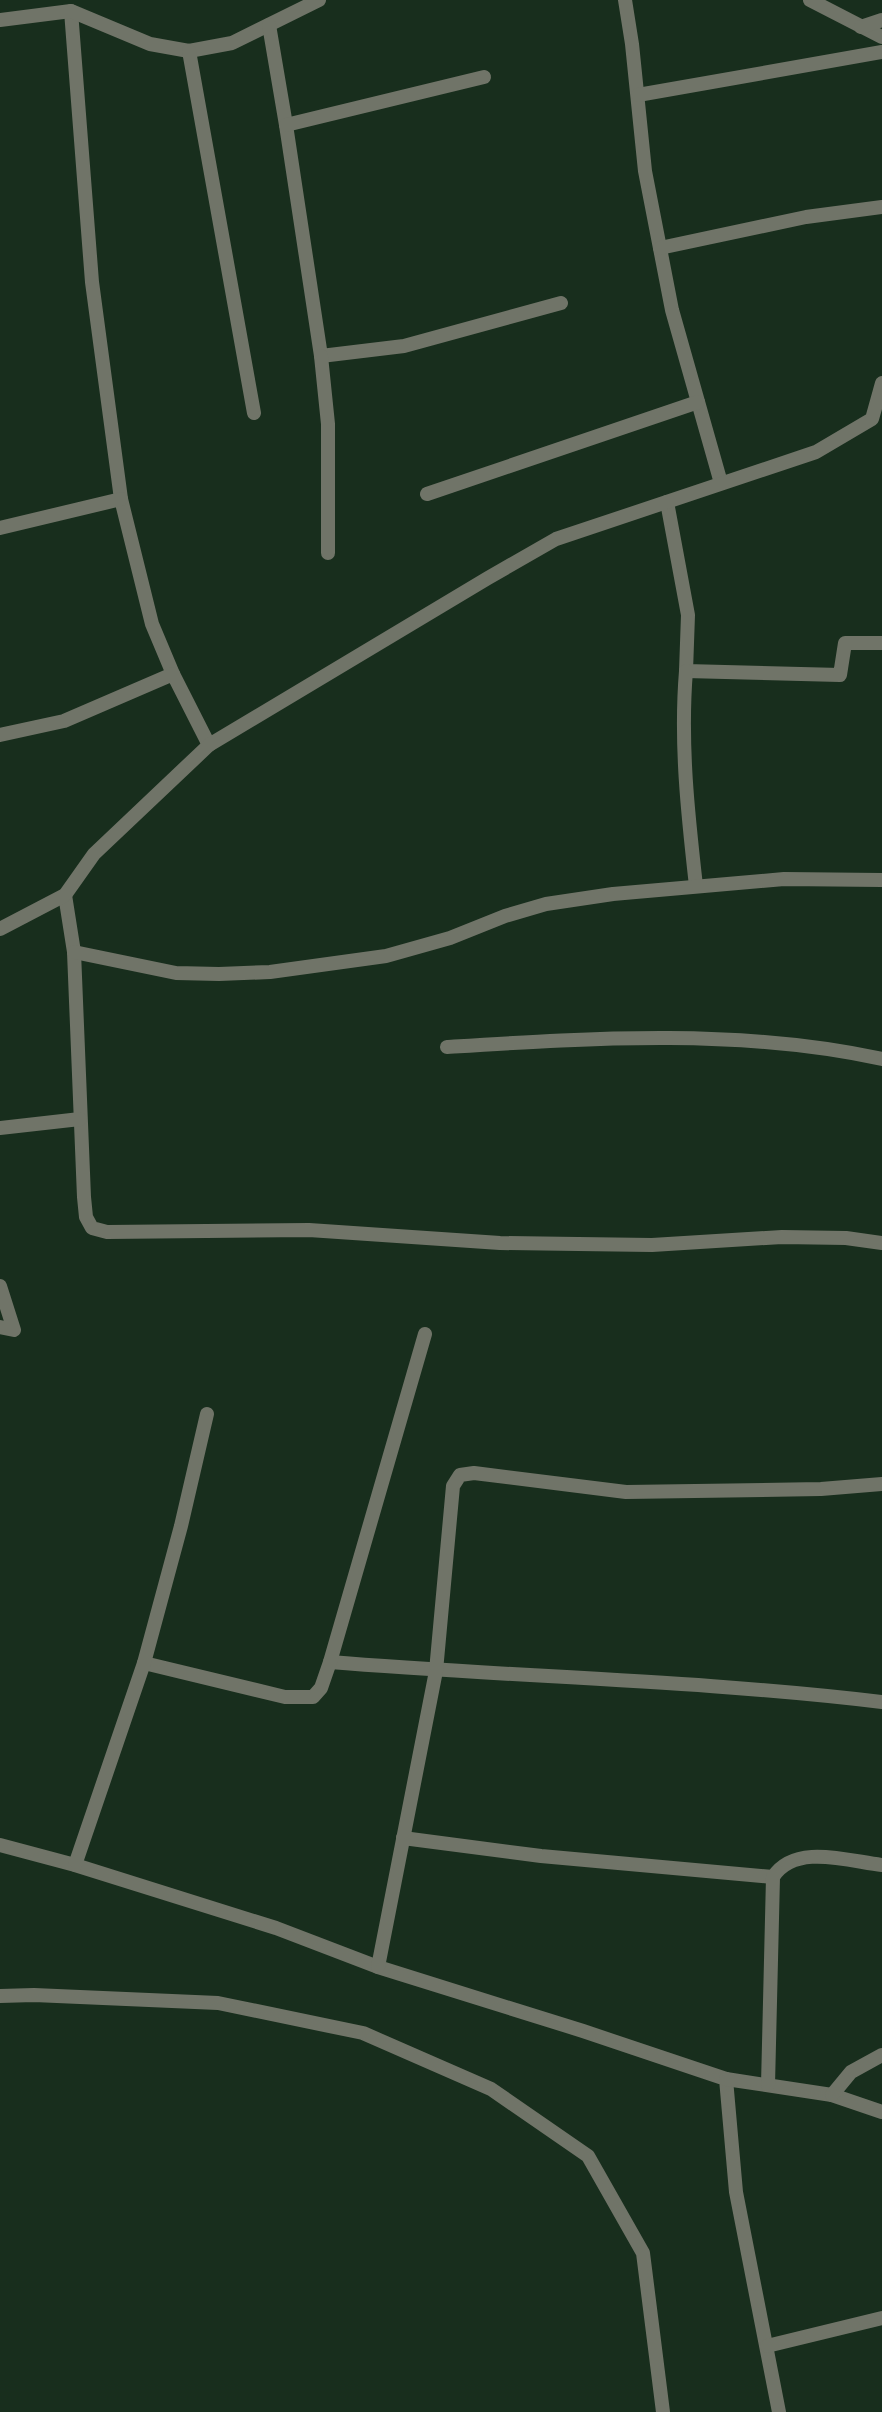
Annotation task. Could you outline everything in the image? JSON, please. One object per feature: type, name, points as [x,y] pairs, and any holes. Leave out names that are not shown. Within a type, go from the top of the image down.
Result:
[{"type":"street","points":[[0,20],[71,11],[150,44],[188,51],[232,43],[319,0]]},
{"type":"street","points":[[625,0],[645,172],[672,310],[721,483]]},
{"type":"street","points":[[810,0],[882,37]]},
{"type":"street","points":[[71,11],[92,282],[121,499],[152,624],[173,674],[209,745]]},
{"type":"street","points":[[861,27],[882,20]]},
{"type":"street","points":[[269,25],[321,356],[328,424],[328,553]]},
{"type":"street","points":[[188,51],[254,414]]},
{"type":"street","points":[[638,95],[882,52]]},
{"type":"street","points":[[286,125],[484,78]]},
{"type":"street","points":[[660,248],[806,217],[882,207]]},
{"type":"street","points":[[321,356],[404,346],[561,303]]},
{"type":"street","points":[[0,929],[65,895],[94,855],[209,745],[556,539],[816,452],[877,423],[882,383]]},
{"type":"street","points":[[427,494],[698,402]]},
{"type":"street","points":[[0,528],[121,499]]},
{"type":"street","points":[[667,502],[688,615],[682,714],[696,886]]},
{"type":"street","points":[[686,671],[840,675],[845,642],[882,642]]},
{"type":"street","points":[[0,735],[64,721],[173,674]]},
{"type":"street","points":[[74,952],[176,973],[270,972],[386,956],[450,938],[505,916],[546,904],[613,894],[784,878],[882,880]]},
{"type":"street","points":[[65,895],[74,952],[86,1217],[92,1228],[107,1232],[309,1230],[539,1243],[652,1245],[782,1237],[846,1238],[882,1243]]},
{"type":"street","points":[[447,1047],[565,1039],[740,1039],[814,1046],[882,1059]]},
{"type":"street","points":[[0,1128],[80,1119]]},
{"type":"street","points":[[0,1286],[14,1330],[0,1327]]},
{"type":"street","points":[[144,1663],[298,1699],[313,1697],[321,1688],[425,1334]]},
{"type":"street","points":[[75,1865],[144,1663],[181,1526],[207,1414]]},
{"type":"street","points":[[377,1967],[436,1671],[453,1486],[460,1475],[474,1473],[626,1492],[821,1489],[882,1484]]},
{"type":"street","points":[[330,1662],[436,1671],[798,1692],[882,1702]]},
{"type":"street","points":[[403,1838],[541,1856],[773,1877]]},
{"type":"street","points":[[0,1845],[75,1865],[276,1928],[377,1967],[726,2079],[832,2095],[882,2112]]},
{"type":"street","points":[[768,2085],[773,1877],[780,1865],[794,1859],[812,1857],[882,1866]]},
{"type":"street","points":[[0,1996],[218,2003],[363,2033],[491,2089],[588,2156],[643,2253],[663,2412]]},
{"type":"street","points":[[832,2095],[851,2072],[882,2055]]},
{"type":"street","points":[[726,2079],[736,2192],[779,2412]]},
{"type":"street","points":[[767,2346],[882,2318]]}]
